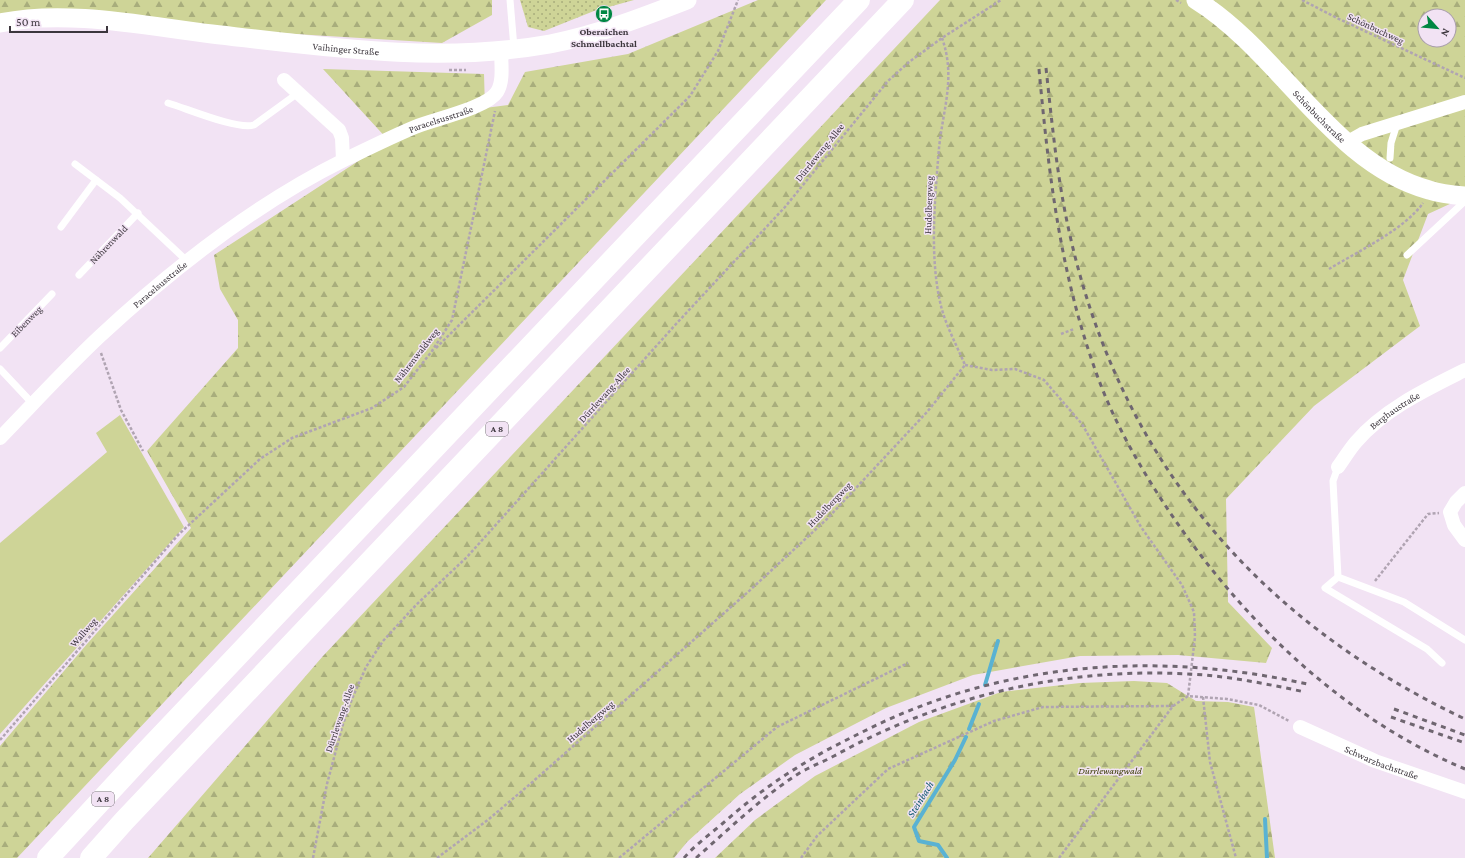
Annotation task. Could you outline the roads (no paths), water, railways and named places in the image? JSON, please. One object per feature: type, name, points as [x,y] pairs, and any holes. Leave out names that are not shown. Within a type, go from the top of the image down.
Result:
[{"type":"highway","name":"A 8","points":[[48,858],[859,0]]},
{"type":"highway","name":"A 8","points":[[91,858],[124,821],[903,0]]},
{"type":"main road","name":"Vaihinger Straße","points":[[0,23],[29,19],[84,18],[371,52],[445,54],[549,44],[595,33],[687,0]]},
{"type":"main road","name":"Schönbuchstraße","points":[[1196,0],[1216,13],[1245,38],[1346,143],[1370,162],[1412,184],[1429,190],[1465,196]]},
{"type":"street","name":"Paracelsusstraße","points":[[0,438],[94,341],[143,297],[187,261],[242,222],[291,190],[344,160],[416,126],[485,102],[496,92],[508,49]]},
{"type":"street","points":[[284,80],[339,130],[342,138],[344,160]]},
{"type":"street","points":[[1346,143],[1362,134],[1465,102]]},
{"type":"street","name":"Berghaustraße","points":[[1338,467],[1356,441],[1383,418],[1414,396],[1465,370]]},
{"type":"street","points":[[1465,493],[1456,502],[1450,512],[1454,525],[1465,540]]},
{"type":"street","name":"Schwarzbachstraße","points":[[1300,727],[1375,761],[1465,792]]},
{"type":"lane","points":[[508,49],[510,0]]},
{"type":"lane","points":[[168,103],[248,127],[254,125],[298,93]]},
{"type":"lane","points":[[1390,158],[1391,142],[1397,124]]},
{"type":"lane","points":[[75,164],[138,213],[187,261]]},
{"type":"lane","points":[[61,227],[96,180]]},
{"type":"lane","points":[[1407,255],[1465,201]]},
{"type":"lane","name":"Nährenwald","points":[[79,275],[138,213]]},
{"type":"lane","name":"Eibenweg","points":[[0,348],[52,294]]},
{"type":"lane","points":[[0,368],[33,404]]},
{"type":"lane","points":[[1338,467],[1332,481],[1338,577]]},
{"type":"lane","points":[[1338,577],[1404,602],[1465,640]]},
{"type":"lane","points":[[1338,577],[1325,588],[1427,649],[1442,663]]},
{"type":"waterway","name":"Steinbach","points":[[985,685],[998,641]]},
{"type":"waterway","name":"Steinbach","points":[[969,729],[979,704]]},
{"type":"waterway","name":"Steinbach","points":[[947,858],[938,845],[919,841],[914,827],[955,760],[966,737]]},
{"type":"waterway","name":"Steinbach","points":[[1265,819],[1267,858]]},
{"type":"railway","points":[[1046,68],[1061,190],[1069,231],[1092,313],[1123,390],[1161,459],[1207,523],[1261,581],[1322,633],[1390,679],[1465,719]]},
{"type":"railway","points":[[1039,69],[1052,189],[1066,267],[1075,306],[1106,399],[1128,444],[1145,474],[1192,544],[1224,584],[1258,622],[1294,658],[1334,691],[1375,721],[1419,747],[1465,769]]},
{"type":"railway","points":[[684,858],[697,844],[772,784],[827,750],[916,708],[963,692],[1012,680],[1060,671],[1110,667],[1159,666],[1209,669],[1258,675],[1307,684]]},
{"type":"railway","points":[[696,858],[773,791],[801,772],[877,734],[922,715],[967,700],[1013,688],[1060,680],[1107,675],[1155,673],[1217,676],[1305,692]]},
{"type":"railway","points":[[1394,709],[1465,735]]},
{"type":"railway","points":[[1391,717],[1465,743]]},
{"type":"place","name":"Oberaichen Schmellbachtal","points":[[604,14]]},
{"type":"park label","name":"Dürrlewangwald","points":[[1110,770]]}]
